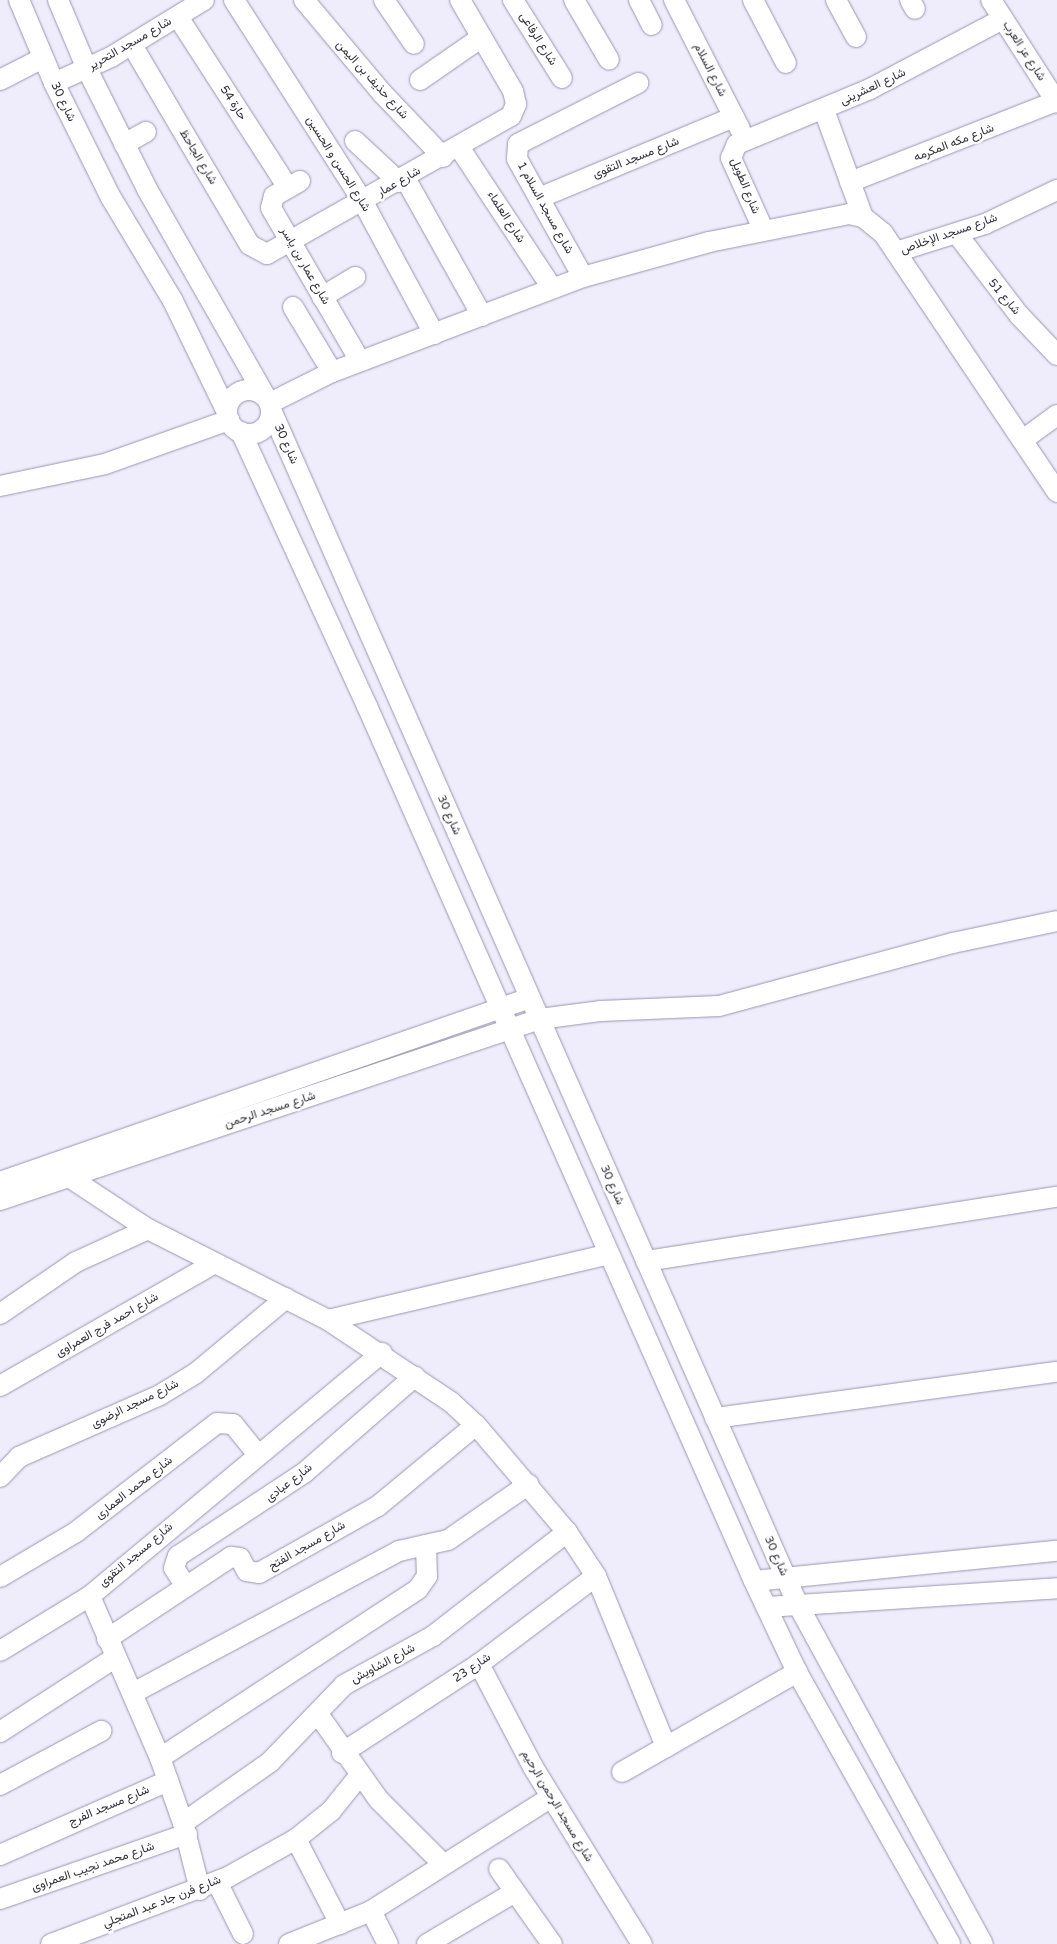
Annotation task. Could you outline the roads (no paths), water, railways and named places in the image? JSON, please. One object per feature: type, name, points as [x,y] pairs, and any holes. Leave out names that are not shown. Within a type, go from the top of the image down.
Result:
[{"type":"street","name":"شارع 30","points":[[19,0],[54,83],[110,196],[193,338],[367,706],[606,1255],[797,1672],[950,1944]]},
{"type":"street","name":"شارع 30","points":[[58,0],[87,70],[124,144],[269,404],[796,1603],[979,1943]]},
{"type":"street","name":"شارع مسجد التحرير","points":[[54,83],[87,70],[132,46],[204,0]]},
{"type":"street","name":"شارع الحسن و الحسين","points":[[234,0],[363,202],[434,334]]},
{"type":"street","name":"شارع حذيف بن اليمن","points":[[304,0],[383,94],[451,152]]},
{"type":"street","points":[[384,0],[414,44]]},
{"type":"street","points":[[420,80],[482,37],[460,0]]},
{"type":"street","name":"شارع الرفاعى","points":[[514,0],[562,78]]},
{"type":"street","points":[[574,0],[609,60]]},
{"type":"street","points":[[639,0],[652,25]]},
{"type":"street","name":"شارع السلام","points":[[674,0],[734,117],[741,142]]},
{"type":"street","points":[[753,0],[786,63]]},
{"type":"street","points":[[836,0],[856,37]]},
{"type":"street","name":"شارع عز العرب","points":[[991,0],[1057,102]]},
{"type":"street","name":"حارة 54","points":[[178,17],[294,185]]},
{"type":"street","name":"شارع العشرينى","points":[[741,142],[824,110],[915,68],[1003,19]]},
{"type":"street","name":"شارع عمار","points":[[282,247],[506,121],[516,104],[482,37]]},
{"type":"street","name":"شارع الجاحظ","points":[[132,46],[250,245],[261,253],[282,247]]},
{"type":"street","points":[[0,80],[43,58]]},
{"type":"street","name":"شارع مسجد السلام 1","points":[[583,277],[517,159],[518,144],[523,139],[638,83]]},
{"type":"street","name":"شارع مكه المكرمه","points":[[850,182],[1057,102]]},
{"type":"street","points":[[824,110],[863,217],[883,233],[1024,439],[1057,492]]},
{"type":"street","name":"شارع مسجد التقوى","points":[[539,198],[734,117]]},
{"type":"street","points":[[124,144],[146,132]]},
{"type":"street","points":[[355,141],[402,180],[482,316]]},
{"type":"street","name":"شارع الطويل","points":[[741,142],[731,158],[763,229]]},
{"type":"street","name":"شارع العلماء","points":[[451,152],[552,288]]},
{"type":"street","name":"شارع عمار بن ياسر","points":[[294,185],[270,204],[282,247],[322,296],[360,361]]},
{"type":"street","name":"شارع مسجد الإخلاص","points":[[896,252],[957,234],[1057,190]]},
{"type":"street","points":[[269,404],[332,372],[583,277],[763,229],[833,215],[863,217]]},
{"type":"street","name":"شارع 51","points":[[957,234],[1019,314],[1057,354]]},
{"type":"street","points":[[322,296],[355,277]]},
{"type":"street","points":[[293,307],[332,372]]},
{"type":"street","points":[[232,421],[241,391],[269,404]]},
{"type":"street","points":[[0,486],[105,464],[232,421],[265,428],[269,404]]},
{"type":"street","points":[[1024,439],[1057,415]]},
{"type":"street","name":"شارع مسجد الرحمن","points":[[0,1200],[540,1019],[601,1011],[720,1006],[953,943],[1057,921]]},
{"type":"street","name":"شارع مسجد الرحمن","points":[[0,1182],[530,998]]},
{"type":"street","points":[[69,1177],[148,1230],[328,1320],[415,1376],[476,1425],[529,1484],[568,1532],[596,1576],[666,1747]]},
{"type":"street","points":[[580,1194],[611,1181]]},
{"type":"street","points":[[646,1262],[1057,1197]]},
{"type":"street","points":[[0,1314],[76,1262],[148,1230]]},
{"type":"street","points":[[328,1320],[606,1255]]},
{"type":"street","name":"شارع احمد فرج العمراوى","points":[[0,1386],[214,1264]]},
{"type":"street","name":"شارع مسجد الرضوى","points":[[0,1477],[18,1457],[160,1394],[196,1373],[286,1298]]},
{"type":"street","name":"شارع مسجد التقوى","points":[[243,1934],[209,1886],[185,1829],[160,1758],[90,1596],[256,1454],[382,1353]]},
{"type":"street","points":[[715,1418],[1057,1372]]},
{"type":"street","name":"شارع عبادى","points":[[185,1585],[174,1568],[178,1556],[304,1473],[415,1376]]},
{"type":"street","name":"شارع محمد العمارى","points":[[0,1577],[76,1532],[217,1423],[233,1424],[256,1454]]},
{"type":"street","name":"شارع مسجد الفتح","points":[[107,1639],[185,1585],[234,1556],[248,1571],[264,1570],[384,1502],[476,1425]]},
{"type":"street","points":[[133,1693],[399,1551],[448,1540],[529,1484]]},
{"type":"street","name":"شارع الشاويش","points":[[185,1829],[270,1762],[344,1685],[433,1636],[568,1532]]},
{"type":"street","points":[[160,1758],[418,1589],[427,1576],[426,1545]]},
{"type":"street","points":[[754,1581],[784,1575],[1057,1552]]},
{"type":"street","name":"شارع 23","points":[[342,1753],[478,1664],[596,1576]]},
{"type":"street","points":[[767,1608],[796,1603],[1057,1588]]},
{"type":"street","points":[[0,1651],[90,1596]]},
{"type":"street","points":[[0,1732],[116,1657]]},
{"type":"street","name":"شارع مسجد الرحمن الرحيم","points":[[478,1664],[551,1797],[642,1944]]},
{"type":"street","points":[[622,1772],[797,1672]]},
{"type":"street","points":[[318,1714],[342,1753],[360,1776],[443,1864]]},
{"type":"street","points":[[0,1785],[101,1731]]},
{"type":"street","name":"شارع فرن جاد عبد المتجلي","points":[[52,1944],[209,1886],[296,1839],[331,1811],[360,1776]]},
{"type":"street","name":"شارع مسجد الفرج","points":[[0,1855],[168,1781]]},
{"type":"street","points":[[289,1944],[371,1910],[551,1797]]},
{"type":"street","name":"شارع محمد نجيب العمراوى","points":[[0,1899],[185,1829]]},
{"type":"street","points":[[296,1839],[340,1924]]},
{"type":"street","points":[[499,1869],[552,1944]]},
{"type":"street","points":[[427,1944],[515,1892]]},
{"type":"street","points":[[371,1910],[388,1944]]}]
